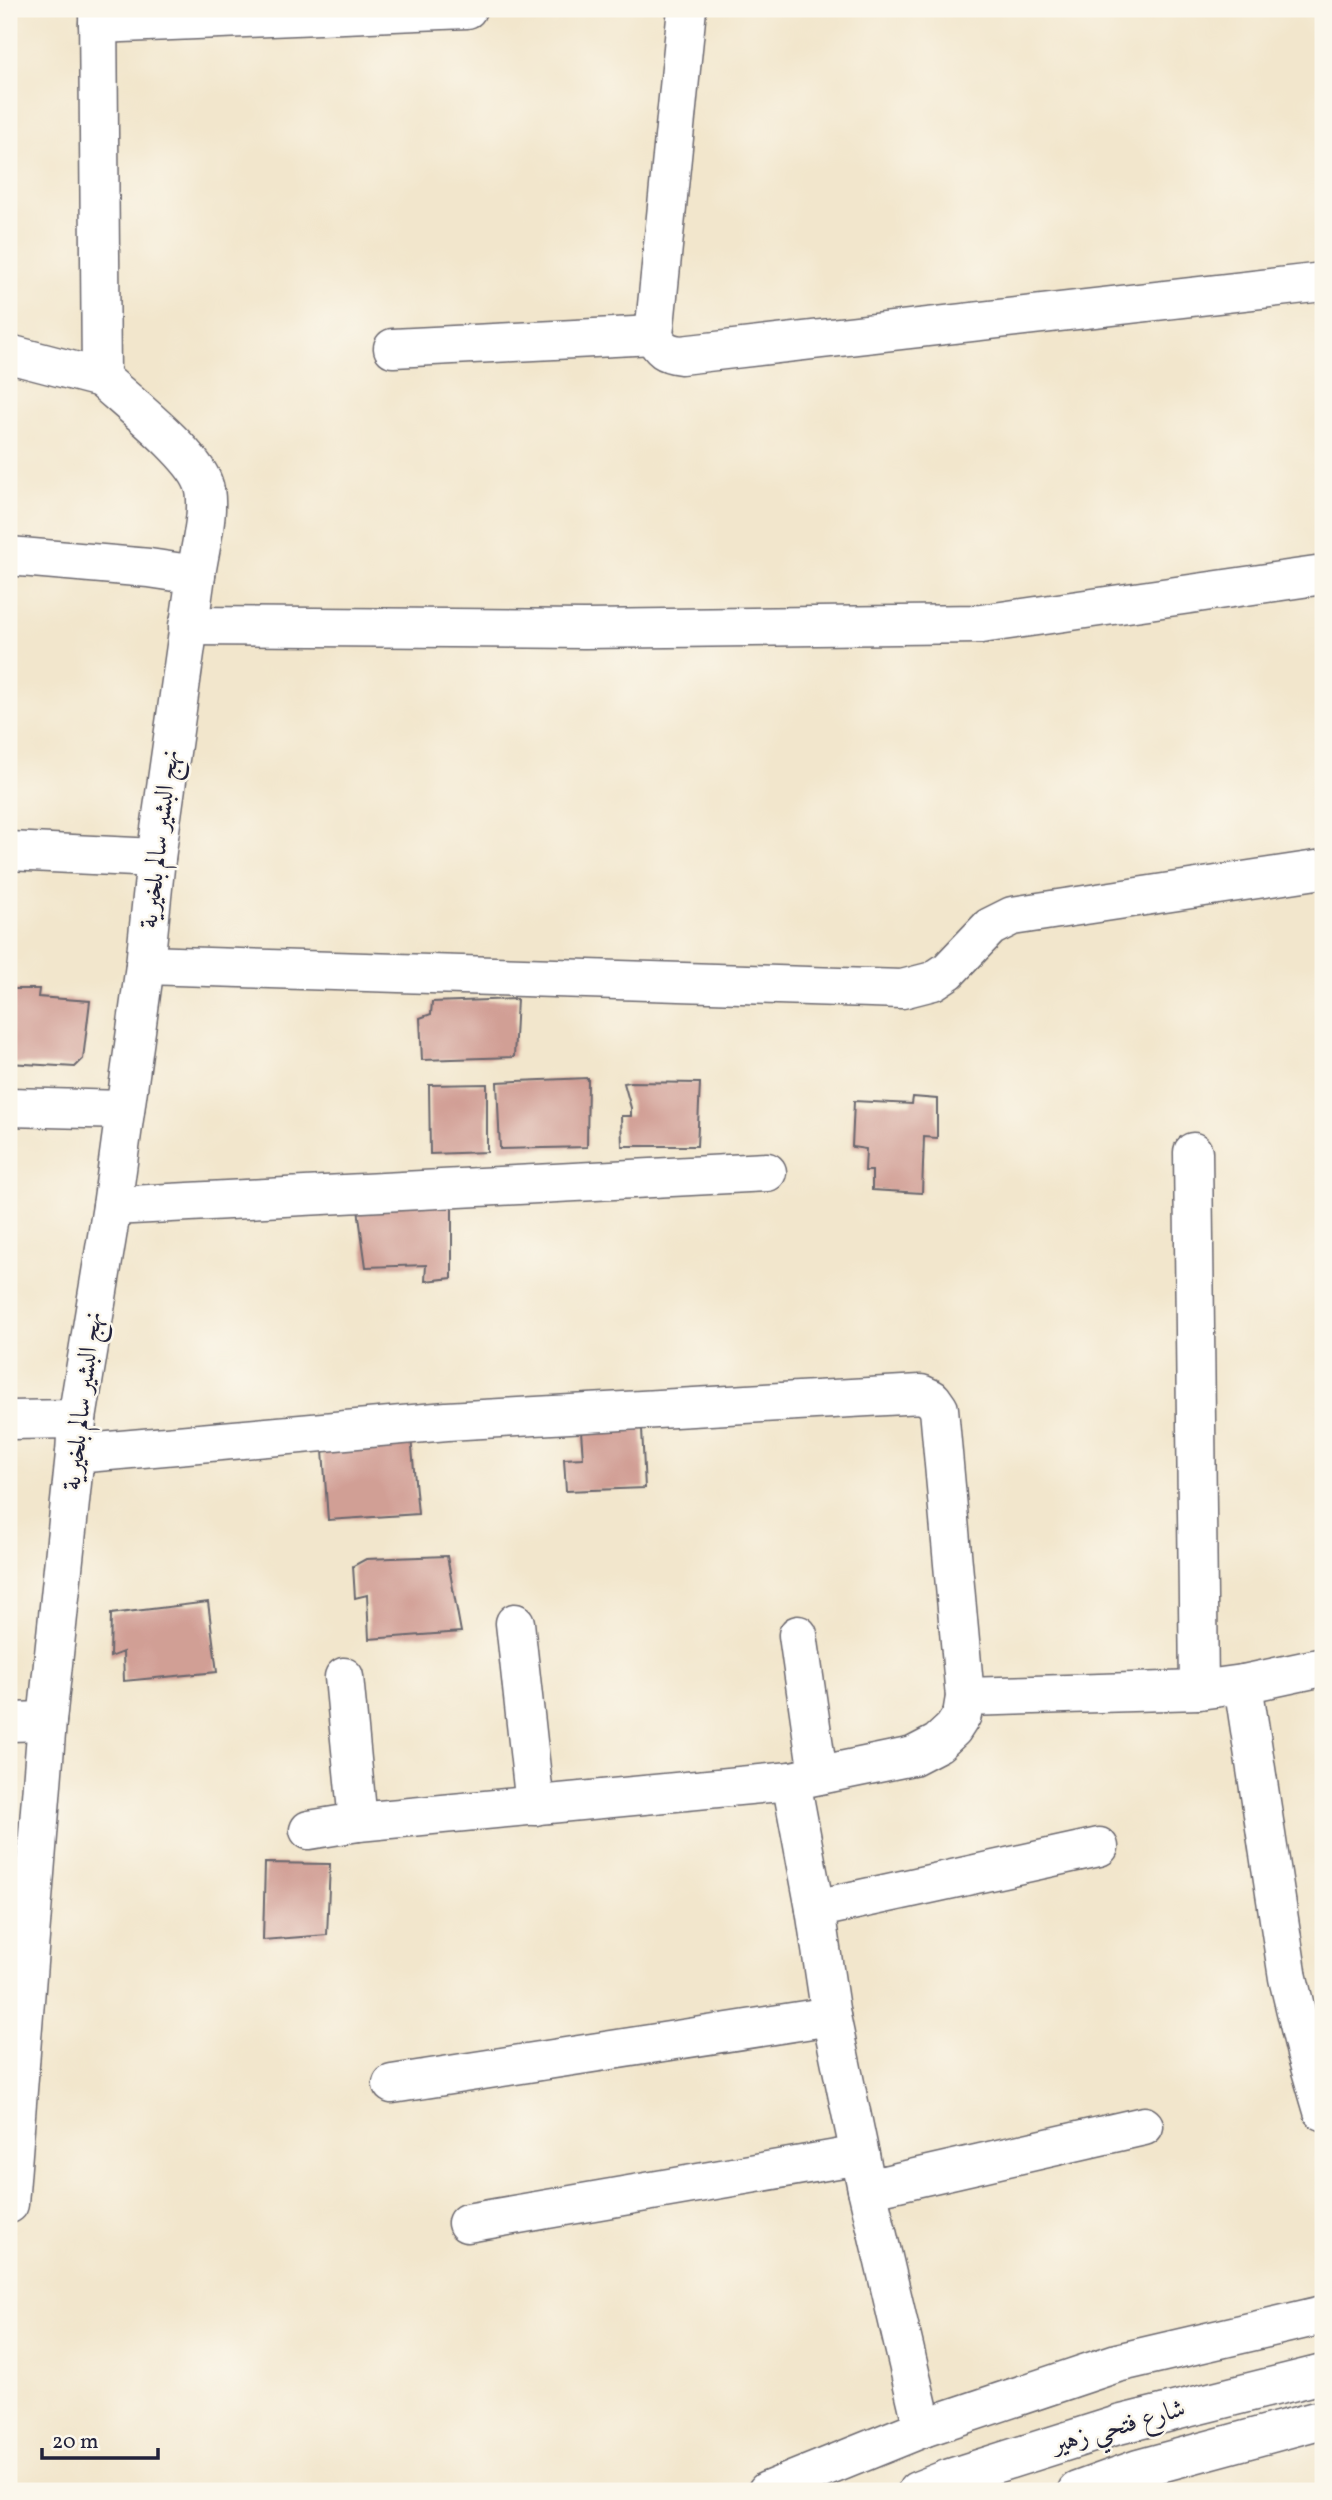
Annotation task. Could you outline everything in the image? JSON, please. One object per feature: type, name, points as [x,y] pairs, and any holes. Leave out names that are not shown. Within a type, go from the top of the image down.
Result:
[{"type":"street","points":[[9,354],[101,378],[98,16],[467,9]]},
{"type":"street","points":[[687,9],[654,335],[659,347],[667,353],[681,355],[1323,282]]},
{"type":"street","points":[[393,348],[654,335]]},
{"type":"street","name":"نهج البشير سالم بلخيرية","points":[[9,2204],[18,1978],[76,1436],[112,1206],[145,965],[156,858],[205,513],[204,485],[190,460],[101,378]]},
{"type":"street","points":[[9,556],[149,568],[192,601],[585,629],[981,624],[1323,575]]},
{"type":"street","points":[[9,850],[156,858]]},
{"type":"street","points":[[145,965],[902,989],[933,981],[948,971],[990,927],[1012,916],[1323,869]]},
{"type":"street","points":[[9,1107],[125,1110]]},
{"type":"street","points":[[1192,1152],[1199,1690]]},
{"type":"street","points":[[112,1206],[767,1172]]},
{"type":"street","points":[[9,1420],[76,1436],[447,1421],[921,1394],[932,1399],[939,1409],[965,1697],[962,1715],[953,1729],[938,1743],[913,1756],[804,1778],[358,1822],[309,1830]]},
{"type":"street","points":[[515,1623],[535,1806]]},
{"type":"street","points":[[798,1635],[804,1778],[815,1909],[831,2016],[863,2172],[923,2428]]},
{"type":"street","points":[[965,1697],[1199,1690],[1243,1684],[1323,1667]]},
{"type":"street","points":[[344,1677],[358,1822]]},
{"type":"street","points":[[1243,1684],[1287,1979],[1323,2111]]},
{"type":"street","points":[[9,1722],[47,1721]]},
{"type":"street","points":[[815,1909],[1099,1847]]},
{"type":"street","points":[[392,2084],[831,2016]]},
{"type":"street","points":[[467,2223],[863,2172],[1144,2126]]},
{"type":"street","points":[[767,2491],[923,2428],[1118,2363],[1323,2315]]},
{"type":"street","name":"شارع فتحي زهير","points":[[918,2491],[1118,2425],[1323,2374]]},
{"type":"street","name":"شارع فتحي زهير","points":[[1077,2491],[1138,2469],[1323,2419]]},
{"type":"building","points":[[13,989],[39,989],[38,997],[90,1001],[83,1059],[75,1067],[9,1063]]},
{"type":"building","points":[[517,999],[514,1057],[422,1060],[420,1018],[431,1014],[432,1002]]},
{"type":"building","points":[[588,1078],[587,1147],[500,1149],[497,1082]]},
{"type":"building","points":[[624,1083],[700,1083],[697,1146],[622,1146],[621,1116],[631,1116]]},
{"type":"building","points":[[487,1084],[487,1152],[430,1154],[429,1085]]},
{"type":"building","points":[[913,1097],[937,1099],[937,1138],[924,1137],[922,1193],[872,1190],[872,1171],[865,1171],[866,1149],[852,1147],[854,1101],[912,1104]]},
{"type":"building","points":[[452,1201],[452,1278],[425,1281],[426,1265],[366,1267],[357,1202]]},
{"type":"building","points":[[642,1429],[645,1488],[566,1491],[564,1459],[583,1458],[581,1431]]},
{"type":"building","points":[[411,1437],[418,1514],[328,1520],[323,1450]]},
{"type":"building","points":[[447,1556],[461,1632],[369,1639],[367,1595],[355,1598],[353,1566],[366,1559]]},
{"type":"building","points":[[208,1602],[217,1672],[124,1681],[123,1652],[110,1657],[111,1614]]},
{"type":"building","points":[[265,1863],[330,1864],[327,1935],[263,1940]]}]
